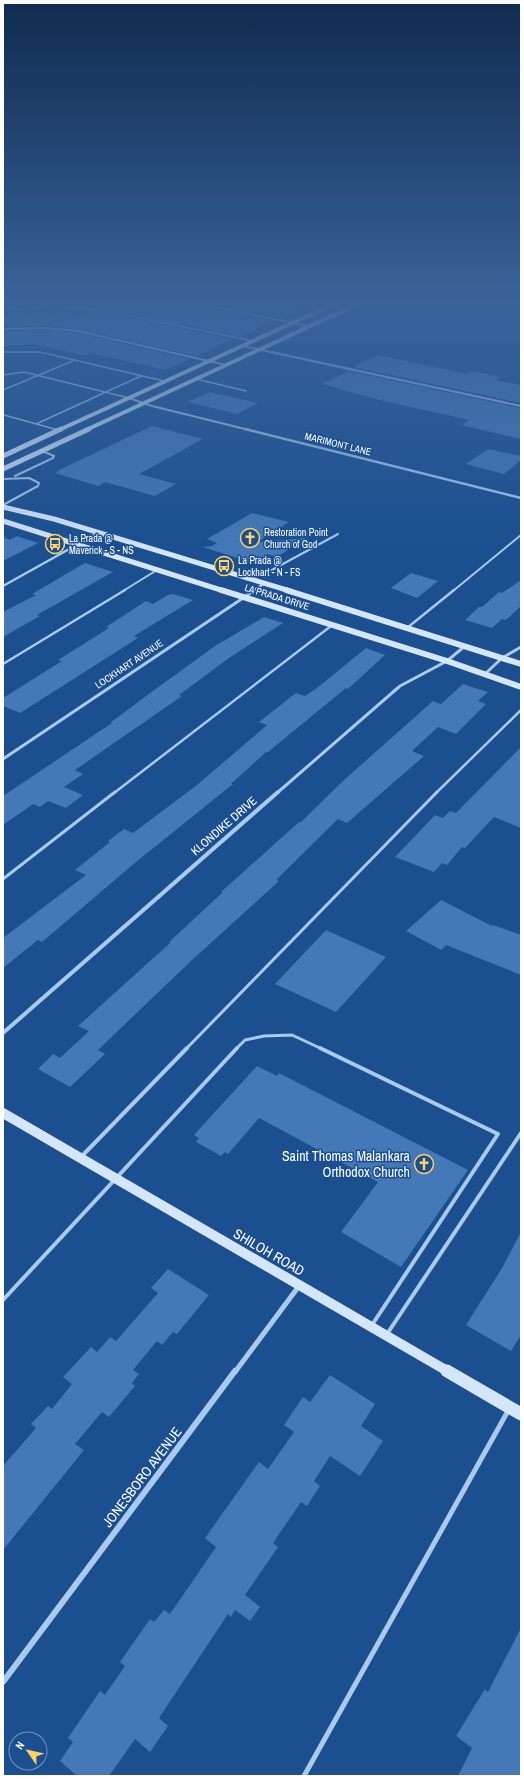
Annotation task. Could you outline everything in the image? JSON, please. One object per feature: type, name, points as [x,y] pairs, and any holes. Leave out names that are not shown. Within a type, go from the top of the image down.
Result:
[{"type":"main road","points":[[3,456],[158,385]]},
{"type":"main road","points":[[3,469],[182,385]]},
{"type":"main road","name":"LA PRADA DRIVE","points":[[3,506],[251,578],[521,664]]},
{"type":"main road","name":"LA PRADA DRIVE","points":[[4,522],[447,661],[521,687]]},
{"type":"main road","name":"SHILOH ROAD","points":[[3,1112],[299,1286],[521,1414]]},
{"type":"street","points":[[425,385],[521,406]]},
{"type":"street","name":"MARIMONT LANE","points":[[129,398],[521,498]]},
{"type":"street","points":[[3,586],[98,533]]},
{"type":"street","name":"LOCKHART AVENUE","points":[[3,759],[265,583]]},
{"type":"street","name":"KLONDIKE DRIVE","points":[[3,1033],[400,686],[447,661],[465,646]]},
{"type":"street","points":[[484,675],[502,658],[521,647]]},
{"type":"street","name":"JONESBORO AVENUE","points":[[3,1682],[299,1286]]},
{"type":"lane","points":[[3,390],[16,385]]},
{"type":"lane","points":[[77,385],[129,398]]},
{"type":"lane","points":[[36,424],[122,385]]},
{"type":"lane","points":[[221,385],[246,391]]},
{"type":"lane","points":[[4,415],[60,430]]},
{"type":"lane","points":[[14,477],[53,458],[54,456],[41,451]]},
{"type":"lane","points":[[3,478],[14,477],[35,480],[39,483],[38,486],[3,506]]},
{"type":"lane","points":[[251,578],[270,572],[338,534]]},
{"type":"lane","points":[[407,628],[521,535]]},
{"type":"lane","points":[[3,664],[157,570]]},
{"type":"lane","points":[[3,879],[332,625]]},
{"type":"lane","points":[[80,1158],[435,794],[521,710]]},
{"type":"lane","points":[[3,1300],[245,1040],[264,1036],[292,1035],[498,1134],[371,1327]]},
{"type":"lane","points":[[386,1336],[521,1133]]},
{"type":"lane","points":[[304,1776],[510,1407]]},
{"type":"building","points":[[327,385],[414,385],[521,408],[521,439],[462,425],[469,420],[376,399]]},
{"type":"building","points":[[438,385],[521,385],[521,403]]},
{"type":"building","points":[[210,392],[258,403],[237,414],[188,402]]},
{"type":"building","points":[[152,426],[203,439],[139,474],[176,484],[155,496],[105,482],[98,486],[55,473],[59,471],[57,471]]},
{"type":"building","points":[[488,449],[521,456],[521,460],[504,474],[466,464]]},
{"type":"building","name":"Restoration Point Church of God","points":[[252,513],[289,522],[257,542],[306,538],[277,557],[267,554],[271,564],[259,565],[203,547],[212,546],[217,543],[207,539]]},
{"type":"building","points":[[17,536],[38,543],[3,561],[3,537],[10,540]]},
{"type":"building","points":[[85,563],[113,572],[37,615],[40,616],[3,637],[3,612],[36,595],[32,594]]},
{"type":"building","points":[[411,573],[438,581],[417,598],[391,588]]},
{"type":"building","points":[[521,580],[521,606],[506,620],[502,619],[492,628],[465,620],[499,592],[502,593]]},
{"type":"building","points":[[173,594],[193,600],[134,636],[138,638],[20,713],[3,706],[3,698],[62,661],[58,660],[109,628],[106,627],[146,601],[153,604],[168,595]]},
{"type":"building","points":[[264,617],[283,623],[232,656],[179,695],[182,696],[75,770],[83,774],[64,787],[83,795],[66,808],[48,801],[40,807],[33,804],[3,825],[3,796],[112,723],[111,722],[135,704],[215,646]]},
{"type":"building","points":[[366,648],[385,655],[348,689],[346,688],[268,752],[266,752],[231,784],[233,784],[136,862],[42,942],[38,940],[3,968],[3,938],[86,875],[75,870],[124,829],[133,833],[197,785],[267,725],[259,722],[296,693],[305,696]]},
{"type":"building","points":[[463,684],[488,692],[478,701],[486,704],[456,734],[438,727],[412,751],[424,756],[347,823],[338,819],[276,880],[279,881],[192,960],[98,1050],[105,1054],[70,1087],[38,1069],[53,1054],[60,1058],[89,1031],[78,1026],[170,943],[169,942],[223,892],[221,892],[299,822],[301,822],[344,780],[433,701],[441,704]]},
{"type":"building","points":[[521,747],[521,828],[494,817],[465,848],[462,847],[447,865],[442,863],[434,872],[395,857],[435,815],[443,818],[450,811],[456,813]]},
{"type":"building","points":[[441,900],[492,926],[493,925],[521,935],[521,975],[446,945],[441,950],[406,931]]},
{"type":"building","points":[[326,930],[386,957],[336,1012],[275,984]]},
{"type":"building","name":"Saint Thomas Malankara Orthodox Church","points":[[257,1066],[277,1076],[279,1073],[468,1170],[401,1267],[341,1232],[378,1182],[259,1118],[228,1154],[225,1152],[221,1156],[196,1142],[199,1138],[194,1135]]},
{"type":"building","points":[[521,1232],[521,1335],[511,1351],[466,1325],[502,1268]]},
{"type":"building","points":[[168,1269],[209,1295],[177,1334],[173,1332],[162,1345],[157,1341],[133,1370],[139,1374],[132,1383],[135,1386],[109,1417],[102,1412],[75,1444],[84,1450],[3,1550],[3,1466],[36,1428],[31,1424],[48,1406],[52,1409],[72,1384],[63,1377],[91,1347],[97,1352],[110,1337],[116,1341],[158,1293],[151,1288]]},
{"type":"building","points":[[330,1375],[375,1404],[361,1426],[383,1441],[360,1476],[330,1456],[314,1481],[320,1486],[307,1506],[301,1502],[273,1543],[278,1547],[245,1595],[260,1607],[250,1621],[235,1610],[231,1617],[228,1614],[159,1718],[168,1726],[150,1752],[135,1739],[109,1776],[77,1776],[60,1761],[73,1742],[68,1738],[100,1691],[105,1695],[125,1666],[120,1662],[150,1619],[154,1622],[164,1610],[170,1614],[216,1547],[205,1538],[259,1462],[268,1469],[294,1432],[284,1425],[303,1397],[310,1402]]},
{"type":"building","points":[[521,1628],[521,1776],[458,1776],[472,1748],[456,1736],[485,1689],[488,1692]]},
{"type":"place","name":"Restoration Point Church of God","points":[[250,538]]},
{"type":"place","name":"La Prada @ Maverick - S - NS","points":[[55,544]]},
{"type":"place","name":"La Prada @ Lockhart - N - FS","points":[[224,566]]},
{"type":"place","name":"Saint Thomas Malankara Orthodox Church","points":[[424,1164]]}]
